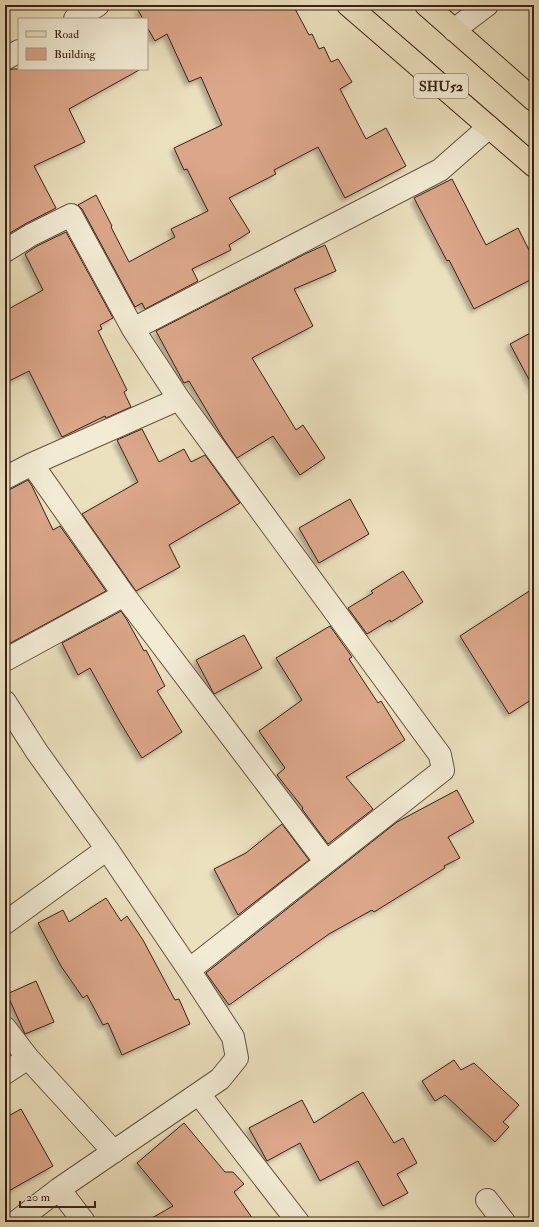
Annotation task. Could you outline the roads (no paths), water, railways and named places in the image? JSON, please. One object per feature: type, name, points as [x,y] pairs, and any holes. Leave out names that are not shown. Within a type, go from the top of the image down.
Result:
[{"type":"main road","name":"SHU52","points":[[348,5],[534,166]]},
{"type":"main road","points":[[426,5],[534,100]]},
{"type":"street","points":[[77,18],[98,5]]},
{"type":"street","points":[[454,30],[487,5]]},
{"type":"street","points":[[5,59],[18,52]]},
{"type":"street","points":[[133,329],[440,170],[489,127]]},
{"type":"street","points":[[5,251],[71,215],[133,329],[179,399],[440,755],[443,770],[189,970]]},
{"type":"street","points":[[5,478],[32,464],[179,399]]},
{"type":"street","points":[[32,464],[124,595],[326,862]]},
{"type":"street","points":[[5,660],[124,595]]},
{"type":"street","points":[[5,702],[37,752],[107,849],[233,1037],[237,1058],[220,1079],[59,1189],[16,1222]]},
{"type":"street","points":[[5,924],[107,849]]},
{"type":"street","points":[[5,1028],[28,1058],[114,1152]]},
{"type":"street","points":[[5,1073],[28,1058]]},
{"type":"street","points":[[199,1094],[298,1222]]},
{"type":"street","points":[[59,1189],[84,1222]]},
{"type":"street","points":[[487,1200],[504,1222]]}]
